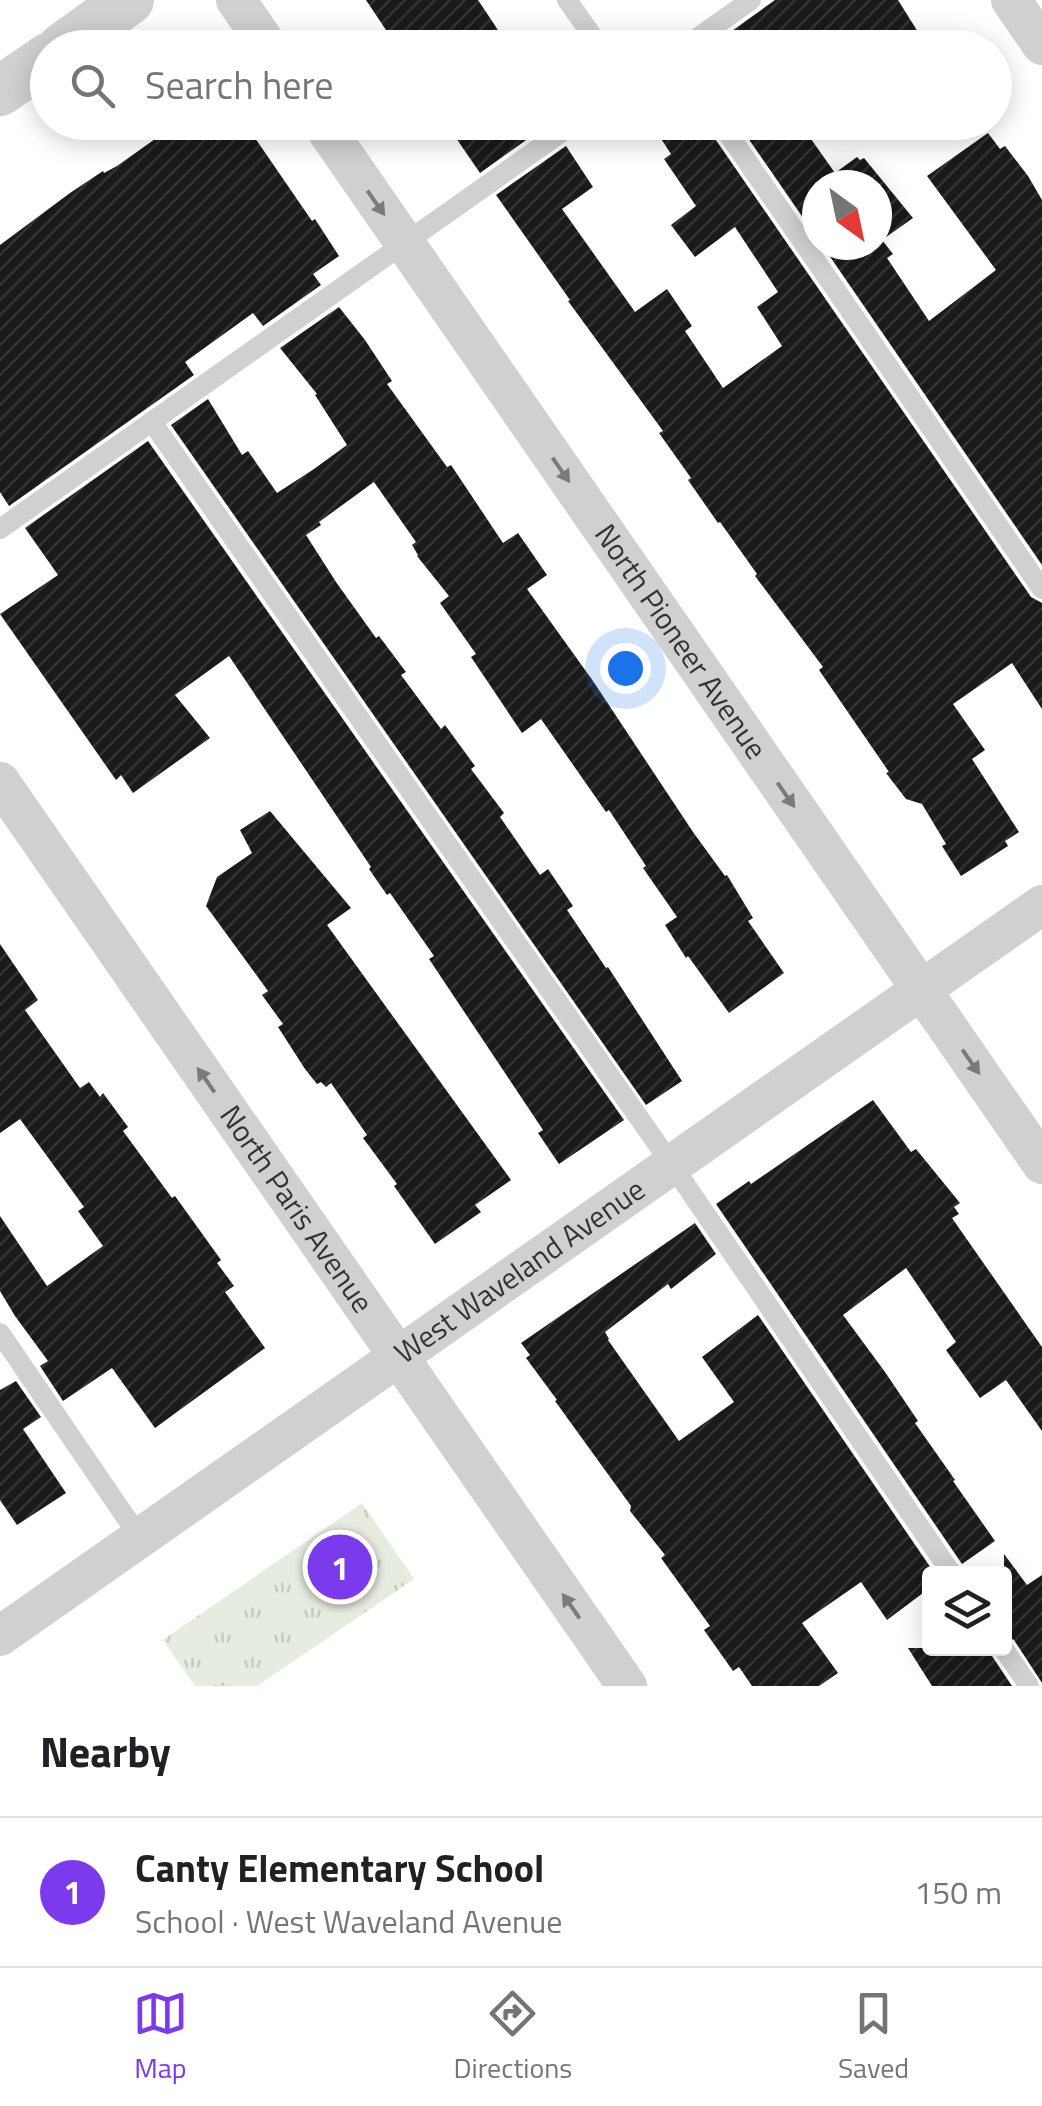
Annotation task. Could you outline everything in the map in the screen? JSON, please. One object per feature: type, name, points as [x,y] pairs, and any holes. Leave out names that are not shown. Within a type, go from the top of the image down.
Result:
[{"type":"street","points":[[87,30],[129,0]]},
{"type":"street","points":[[236,0],[257,30]]},
{"type":"street","points":[[1011,0],[1042,44]]},
{"type":"street","points":[[0,91],[30,70]]},
{"type":"street","name":"North Pioneer Avenue","points":[[333,140],[1042,1164]]},
{"type":"street","name":"North Paris Avenue","points":[[0,782],[626,1686]]},
{"type":"street","name":"West Waveland Avenue","points":[[0,1636],[1042,905]]},
{"type":"lane","points":[[567,0],[588,30]]},
{"type":"lane","points":[[709,30],[751,0]]},
{"type":"lane","points":[[0,528],[550,140]]},
{"type":"lane","points":[[732,140],[1042,588]]},
{"type":"lane","points":[[152,422],[672,1165],[947,1566]]},
{"type":"lane","points":[[0,1333],[140,1538]]},
{"type":"lane","points":[[1009,1656],[1029,1686]]},
{"type":"green space","points":[[362,1503],[414,1579],[257,1686],[195,1686],[163,1640]]},
{"type":"building","points":[[366,0],[478,0],[498,30],[386,30]]},
{"type":"building","points":[[775,0],[898,0],[917,30],[820,30],[733,30]]},
{"type":"building","points":[[154,140],[256,140],[339,256],[313,274],[321,285],[263,326],[253,313],[185,362],[194,375],[9,506],[0,492],[0,245],[70,193]]},
{"type":"building","points":[[457,140],[526,140],[480,173]]},
{"type":"building","points":[[662,140],[716,140],[1031,597],[1042,603],[1042,709],[1012,663],[953,704],[985,750],[972,759],[1019,832],[1005,841],[1008,846],[961,876],[922,804],[906,799],[886,773],[889,772],[819,670],[823,667],[688,480],[691,478],[659,433],[663,431],[496,195],[566,146],[593,187],[562,209],[635,312],[667,289],[692,326],[685,331],[723,388],[782,346],[757,307],[778,292],[735,227],[695,257],[671,225],[696,206],[664,159],[671,154]]},
{"type":"building","points":[[749,140],[812,140],[833,170],[802,170],[802,216]]},
{"type":"building","points":[[978,140],[993,140],[1000,149],[1005,146],[1042,200],[1042,565],[832,260],[888,260],[929,321],[996,270],[927,176]]},
{"type":"building","points":[[857,157],[864,158],[874,170],[839,170]]},
{"type":"building","points":[[892,192],[913,218],[892,233]]},
{"type":"building","points":[[339,307],[392,381],[387,384],[447,467],[451,465],[503,543],[518,533],[547,575],[527,589],[693,832],[727,875],[753,918],[748,921],[784,973],[729,1013],[665,925],[677,917],[609,810],[606,812],[541,719],[522,733],[471,657],[476,654],[440,603],[449,596],[417,556],[412,545],[416,542],[374,482],[319,522],[321,525],[306,535],[336,582],[406,672],[401,675],[441,729],[445,725],[475,766],[471,769],[504,813],[500,817],[540,875],[548,869],[573,906],[567,910],[682,1081],[646,1105],[171,425],[208,399],[242,455],[248,451],[277,493],[314,469],[347,445],[317,394],[280,348]]},
{"type":"building","points":[[148,441],[624,1120],[559,1164],[538,1133],[543,1130],[429,959],[434,956],[369,869],[229,656],[175,695],[210,738],[133,793],[121,775],[116,780],[0,614],[58,575],[25,528]]},
{"type":"building","points":[[270,811],[351,908],[327,925],[511,1180],[475,1205],[481,1212],[435,1244],[331,1083],[326,1087],[321,1082],[317,1084],[305,1069],[278,1027],[283,1024],[262,995],[268,991],[206,906],[217,877],[252,853],[240,830]]},
{"type":"building","points":[[0,944],[38,1000],[25,1010],[80,1088],[89,1082],[100,1097],[103,1093],[128,1127],[123,1131],[221,1260],[217,1263],[234,1286],[225,1292],[265,1348],[155,1428],[112,1368],[63,1401],[40,1366],[48,1361],[0,1291],[0,1216],[47,1286],[103,1246],[78,1211],[84,1207],[20,1119],[0,1133]]},
{"type":"building","points":[[873,1100],[911,1152],[916,1149],[960,1203],[954,1207],[959,1214],[952,1218],[1042,1347],[1042,1431],[1006,1380],[980,1398],[946,1350],[956,1342],[906,1268],[843,1315],[918,1421],[915,1423],[995,1541],[962,1564],[716,1204]]},
{"type":"building","points":[[695,1223],[716,1254],[671,1289],[668,1284],[605,1332],[608,1340],[679,1441],[734,1402],[702,1357],[758,1315],[930,1566],[922,1566],[922,1594],[887,1620],[861,1582],[802,1623],[838,1673],[819,1686],[752,1686],[739,1667],[733,1671],[704,1630],[710,1626],[661,1558],[665,1555],[555,1401],[526,1358],[530,1355],[521,1343]]},
{"type":"building","points":[[16,1381],[41,1417],[23,1429],[66,1493],[17,1525],[0,1500],[0,1390]]},
{"type":"building","points":[[1004,1554],[1027,1585],[1042,1575],[1042,1683],[1012,1639],[1012,1566],[1004,1566]]},
{"type":"building","points":[[908,1648],[922,1648],[922,1656],[992,1656],[1012,1686],[932,1686]]},
{"type":"place","name":"Canty Elementary School","points":[[340,1567]]}]
